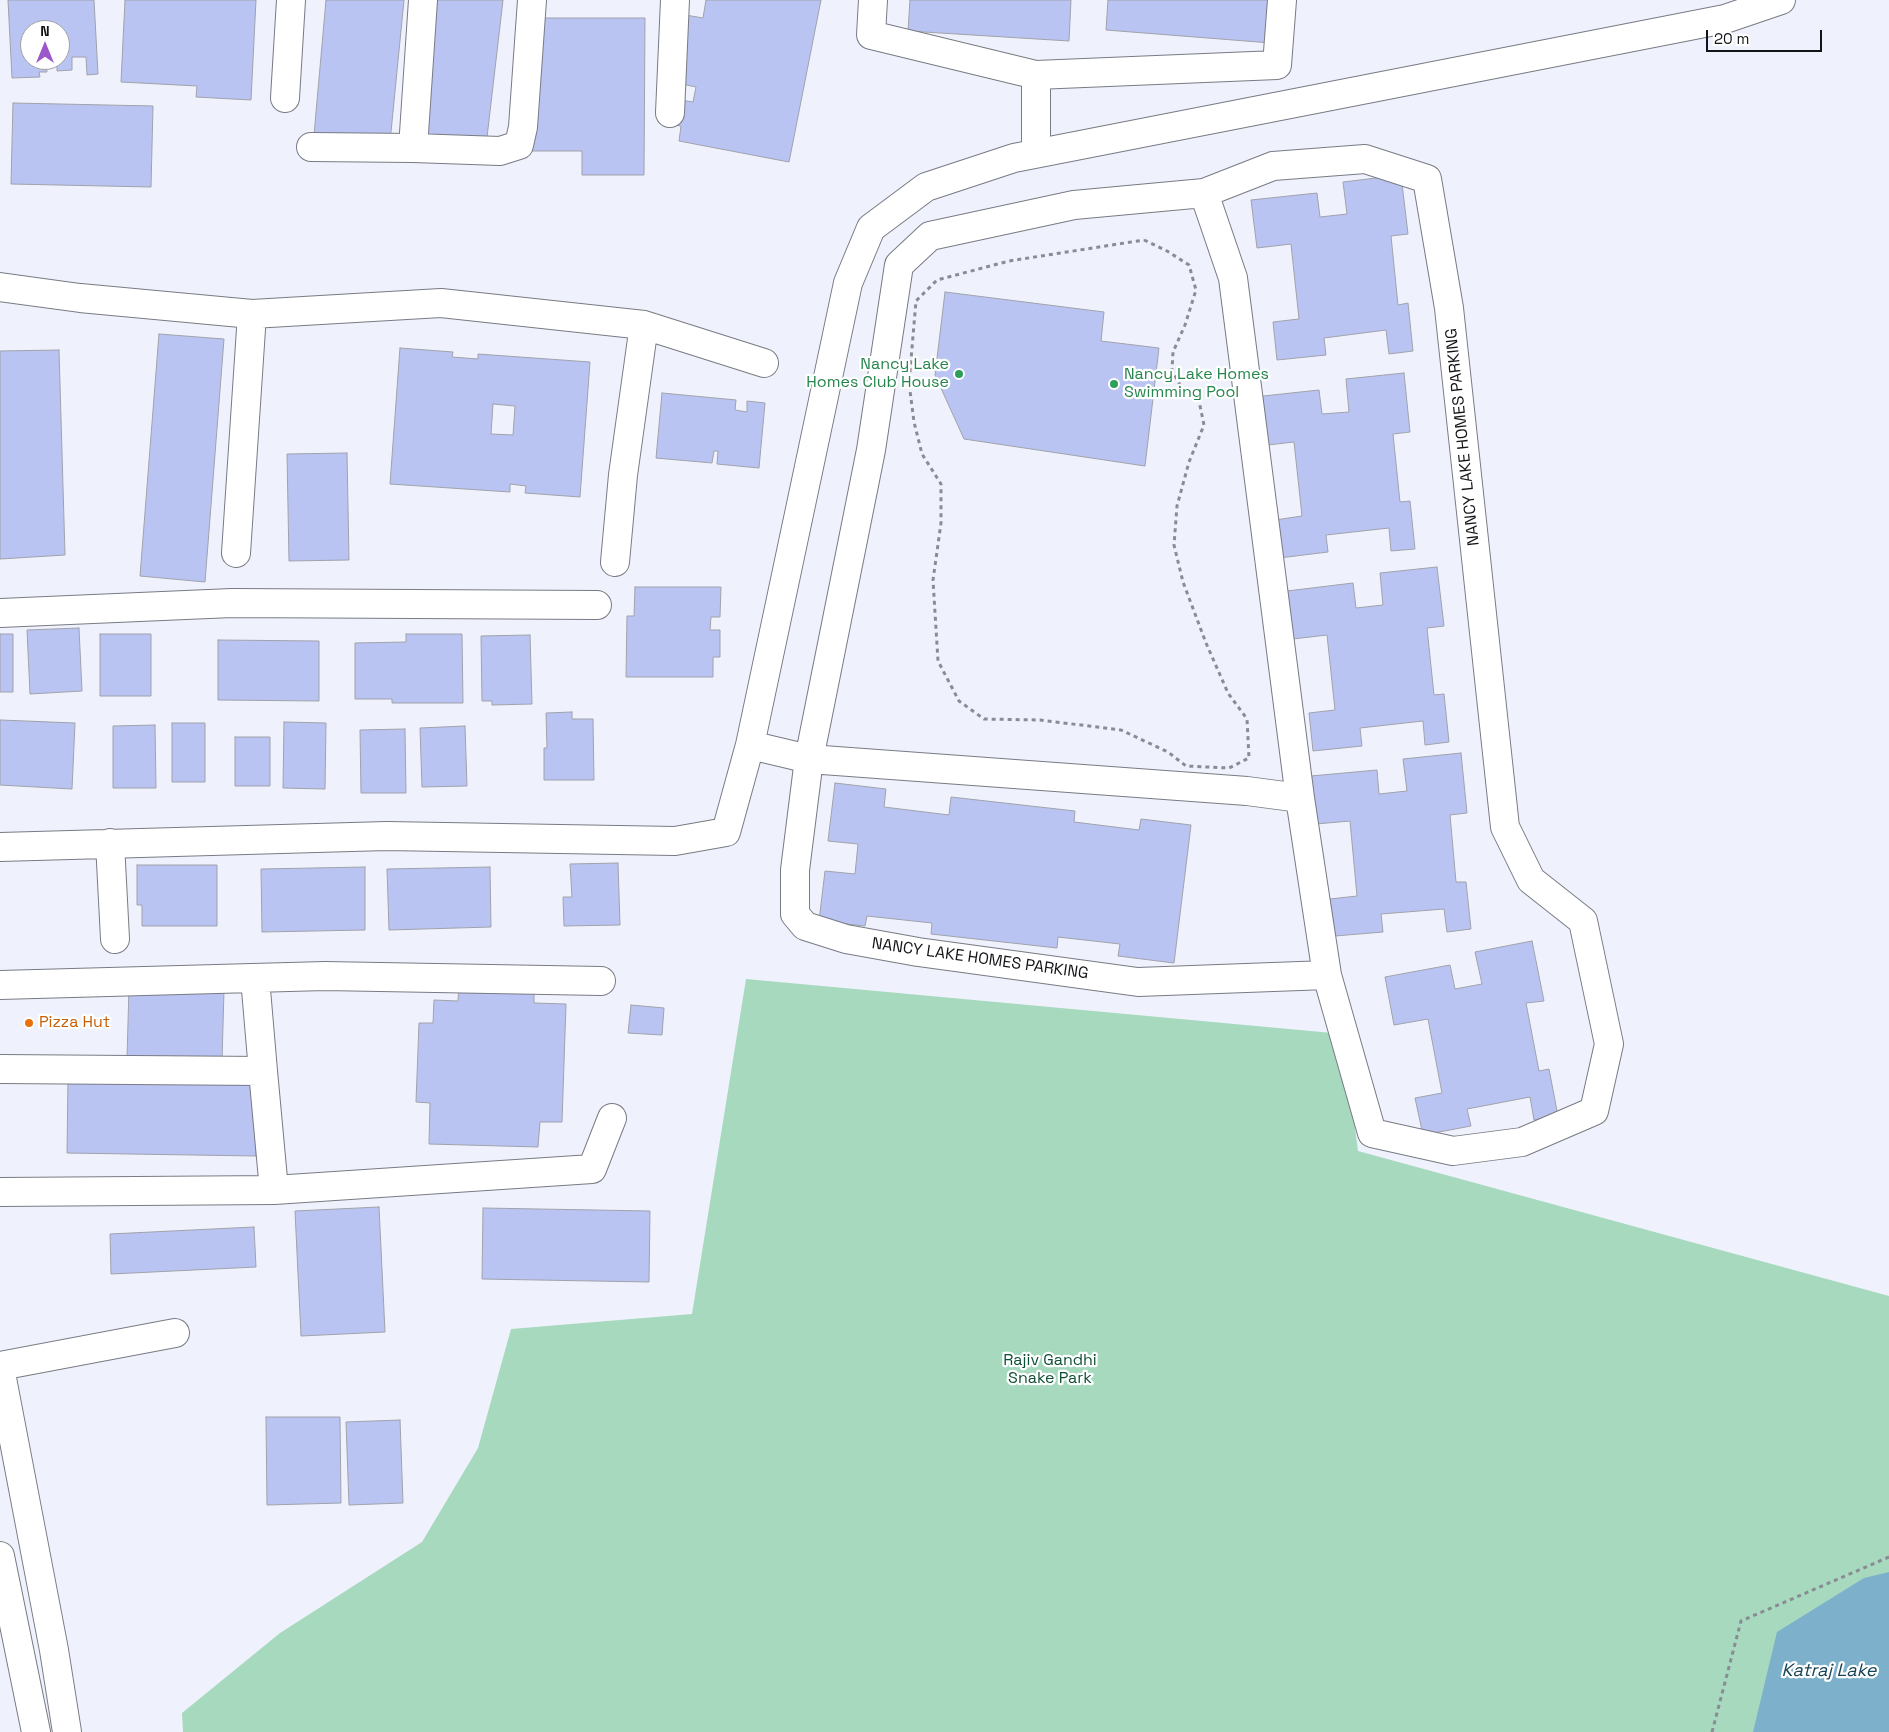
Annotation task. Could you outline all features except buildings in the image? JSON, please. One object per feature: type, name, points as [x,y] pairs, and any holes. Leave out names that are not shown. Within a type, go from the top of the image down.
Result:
[{"type":"main road","points":[[285,98],[291,0]]},
{"type":"main road","points":[[412,148],[423,0]]},
{"type":"main road","points":[[310,147],[412,148],[500,152],[519,145],[523,127],[532,0]]},
{"type":"main road","points":[[670,113],[675,0]]},
{"type":"main road","points":[[873,0],[871,35],[1036,76],[1277,64],[1282,0]]},
{"type":"main road","points":[[0,847],[387,836],[675,841],[726,832],[750,745],[848,283],[871,228],[926,187],[1014,158],[1715,21],[1781,0]]},
{"type":"main road","points":[[1036,76],[1036,153]]},
{"type":"main road","name":"NANCY LAKE HOMES PARKING","points":[[1204,193],[1233,278],[1300,798],[1327,975],[1372,1133],[1453,1151],[1522,1142],[1594,1111],[1609,1044],[1583,921],[1531,880],[1505,828],[1449,308],[1427,179],[1366,158],[1273,166],[1204,193],[1074,205],[930,236],[898,265],[872,450],[809,759],[795,870],[795,914],[805,926],[846,939],[918,952],[1138,982],[1327,975]]},
{"type":"main road","points":[[0,287],[80,298],[252,314],[441,303],[644,325],[764,363]]},
{"type":"main road","points":[[236,553],[252,314]]},
{"type":"main road","points":[[615,562],[623,475],[644,325]]},
{"type":"main road","points":[[0,613],[232,603],[598,605]]},
{"type":"main road","points":[[750,745],[809,759],[1247,791],[1300,798]]},
{"type":"main road","points":[[110,843],[115,939]]},
{"type":"main road","points":[[0,985],[325,976],[600,981]]},
{"type":"main road","points":[[255,978],[274,1190]]},
{"type":"main road","points":[[0,1069],[263,1071]]},
{"type":"main road","points":[[0,1192],[274,1190],[592,1169],[612,1118]]},
{"type":"main road","points":[[67,1732],[54,1650],[0,1367],[175,1333]]},
{"type":"main road","points":[[0,1556],[36,1732]]},
{"type":"path","points":[[1144,240],[1167,251],[1188,265],[1196,290],[1185,325],[1173,352],[1172,370],[1180,385],[1199,401],[1204,425],[1188,462],[1180,497],[1174,545],[1183,582],[1206,643],[1228,693],[1247,719],[1249,758],[1229,768],[1186,766],[1168,752],[1121,730],[1040,720],[984,719],[959,701],[938,661],[933,580],[941,523],[941,484],[922,454],[914,422],[909,383],[916,302],[937,280],[1009,261],[1144,240]]},
{"type":"path","points":[[1712,1732],[1741,1621],[1889,1557]]},
{"type":"green space","name":"Rajiv Gandhi Snake Park","points":[[746,979],[1343,1034],[1358,1151],[1889,1296],[1889,1732],[183,1732],[182,1713],[280,1633],[422,1542],[478,1448],[511,1329],[692,1314]]},
{"type":"water","name":"Katraj Lake","points":[[1889,1572],[1889,1732],[1753,1732],[1777,1632],[1864,1578]]},
{"type":"place","name":"Nancy Lake Homes Club House","points":[[959,374]]},
{"type":"place","name":"Nancy Lake Homes Swimming Pool","points":[[1114,384]]},
{"type":"place","name":"Pizza Hut","points":[[29,1023]]}]
